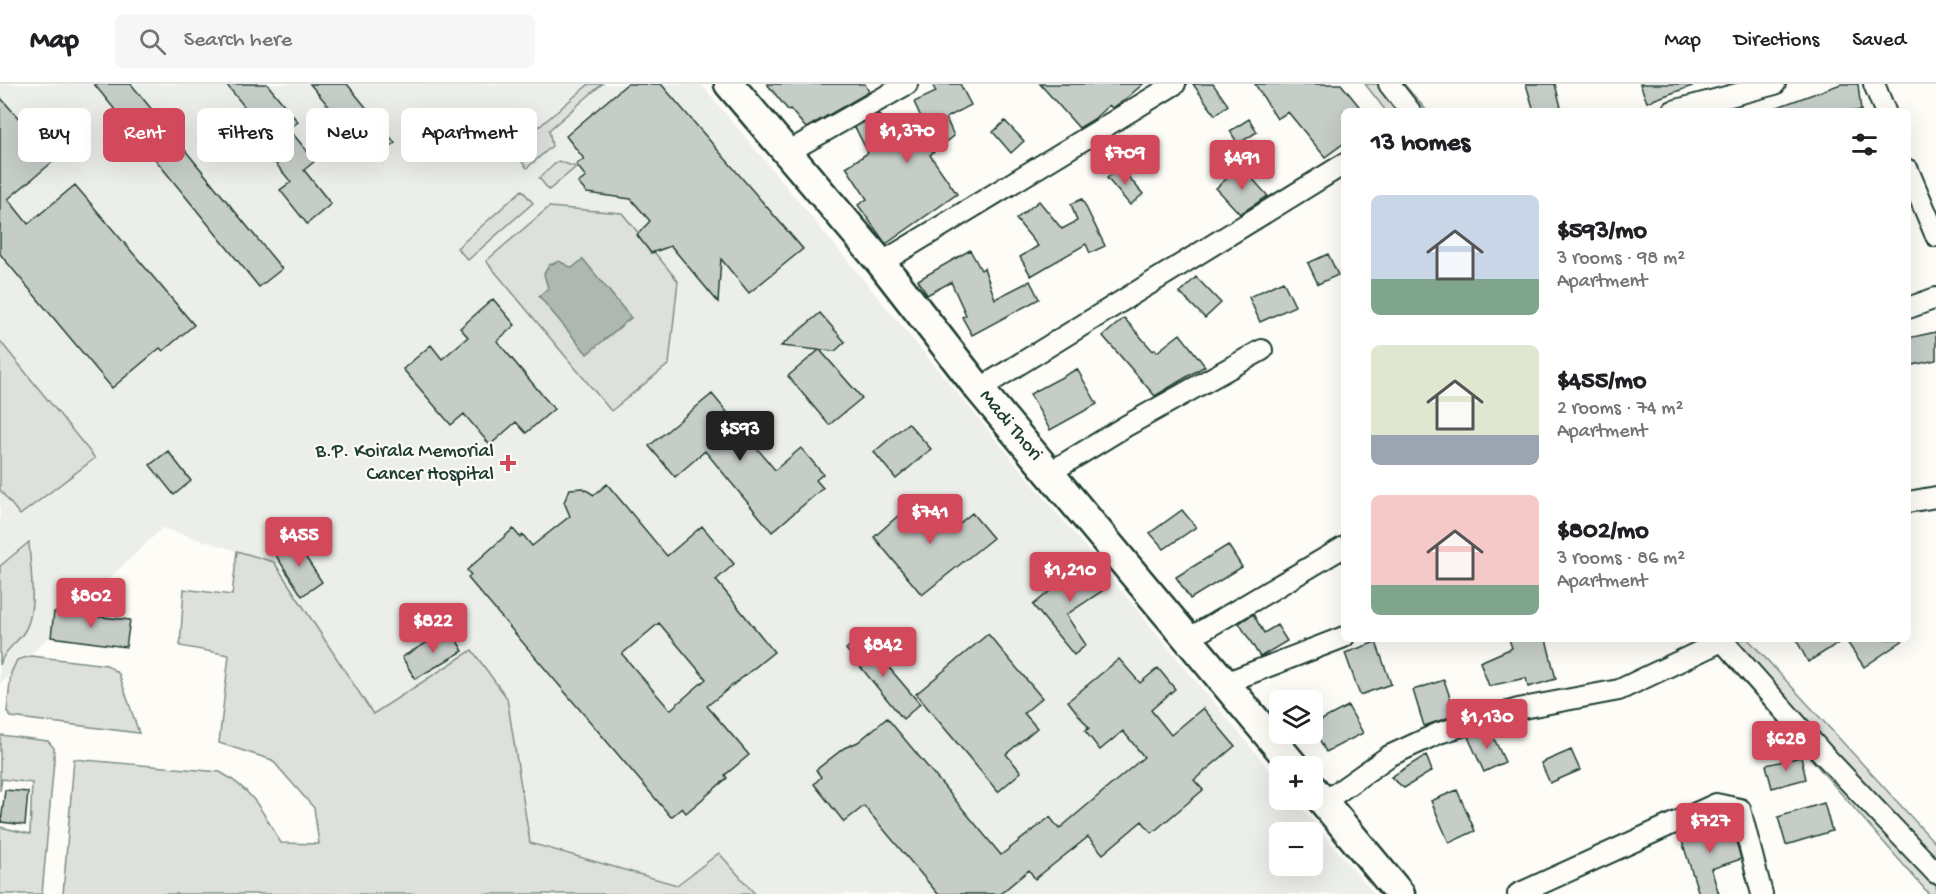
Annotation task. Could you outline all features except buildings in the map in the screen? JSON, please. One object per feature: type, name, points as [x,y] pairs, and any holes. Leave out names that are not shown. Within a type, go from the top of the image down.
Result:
[{"type":"main road","name":"Madi Thori","points":[[729,84],[881,264],[979,389],[1286,756]]},
{"type":"main road","points":[[1323,801],[1401,894]]},
{"type":"street","points":[[788,152],[907,84]]},
{"type":"street","points":[[881,264],[1175,84]]},
{"type":"street","points":[[1389,84],[1408,108]]},
{"type":"street","points":[[1684,108],[1775,84]]},
{"type":"street","points":[[1874,84],[1884,108]]},
{"type":"street","points":[[979,389],[1341,166]]},
{"type":"street","points":[[1911,177],[1936,236]]},
{"type":"street","points":[[1911,307],[1936,298]]},
{"type":"street","points":[[1049,472],[1262,350]]},
{"type":"street","points":[[1911,501],[1936,497]]},
{"type":"street","points":[[1188,639],[1341,549]]},
{"type":"street","points":[[1225,683],[1341,638]]},
{"type":"street","points":[[1323,792],[1389,756],[1439,733],[1518,709],[1619,690],[1717,642]]},
{"type":"street","points":[[1723,642],[1823,754],[1936,873]]},
{"type":"street","points":[[1518,894],[1716,804],[1740,809],[1762,894]]},
{"type":"shaded area","name":"B.P. Koirala Memorial Cancer Hospital","points":[[0,84],[701,84],[1269,769],[1269,810],[1303,810],[1313,822],[1269,822],[1269,876],[1323,876],[1323,833],[1374,894],[755,894],[719,854],[677,885],[530,843],[507,698],[472,651],[373,714],[274,562],[162,528],[0,684]]},
{"type":"shaded area","points":[[589,84],[602,84],[549,130],[552,146],[537,159],[537,129]]},
{"type":"shaded area","points":[[1365,84],[1404,84],[1424,108],[1384,108]]},
{"type":"shaded area","points":[[558,161],[576,167],[549,190],[539,178]]},
{"type":"shaded area","points":[[522,162],[534,162],[527,168]]},
{"type":"shaded area","points":[[522,190],[533,203],[468,260],[457,248]]},
{"type":"shaded area","points":[[549,207],[622,213],[678,281],[669,364],[611,411],[486,261]]},
{"type":"shaded area","points":[[583,259],[631,318],[587,354],[539,296],[548,288],[544,274],[549,265],[559,261],[572,268]]},
{"type":"shaded area","points":[[0,341],[95,458],[20,515],[0,490]]},
{"type":"shaded area","points":[[29,542],[32,590],[30,615],[22,635],[6,652],[0,665],[0,566]]},
{"type":"shaded area","points":[[237,551],[274,562],[373,714],[472,650],[507,698],[530,843],[677,885],[719,853],[755,894],[63,894],[74,759],[220,772],[249,794],[281,843],[319,844],[314,808],[272,760],[219,743],[229,655],[180,646],[184,589],[232,595]]},
{"type":"shaded area","points":[[1709,642],[1751,642],[1936,844],[1936,894],[1929,894]]},
{"type":"shaded area","points":[[31,656],[107,665],[119,674],[139,733],[11,717],[7,712],[11,673],[17,660]]},
{"type":"shaded area","points":[[0,735],[48,741],[54,748],[42,894],[0,894],[0,827],[30,834],[32,783],[2,779],[0,791]]},
{"type":"place","name":"B.P. Koirala Memorial Cancer Hospital","points":[[508,463]]}]
